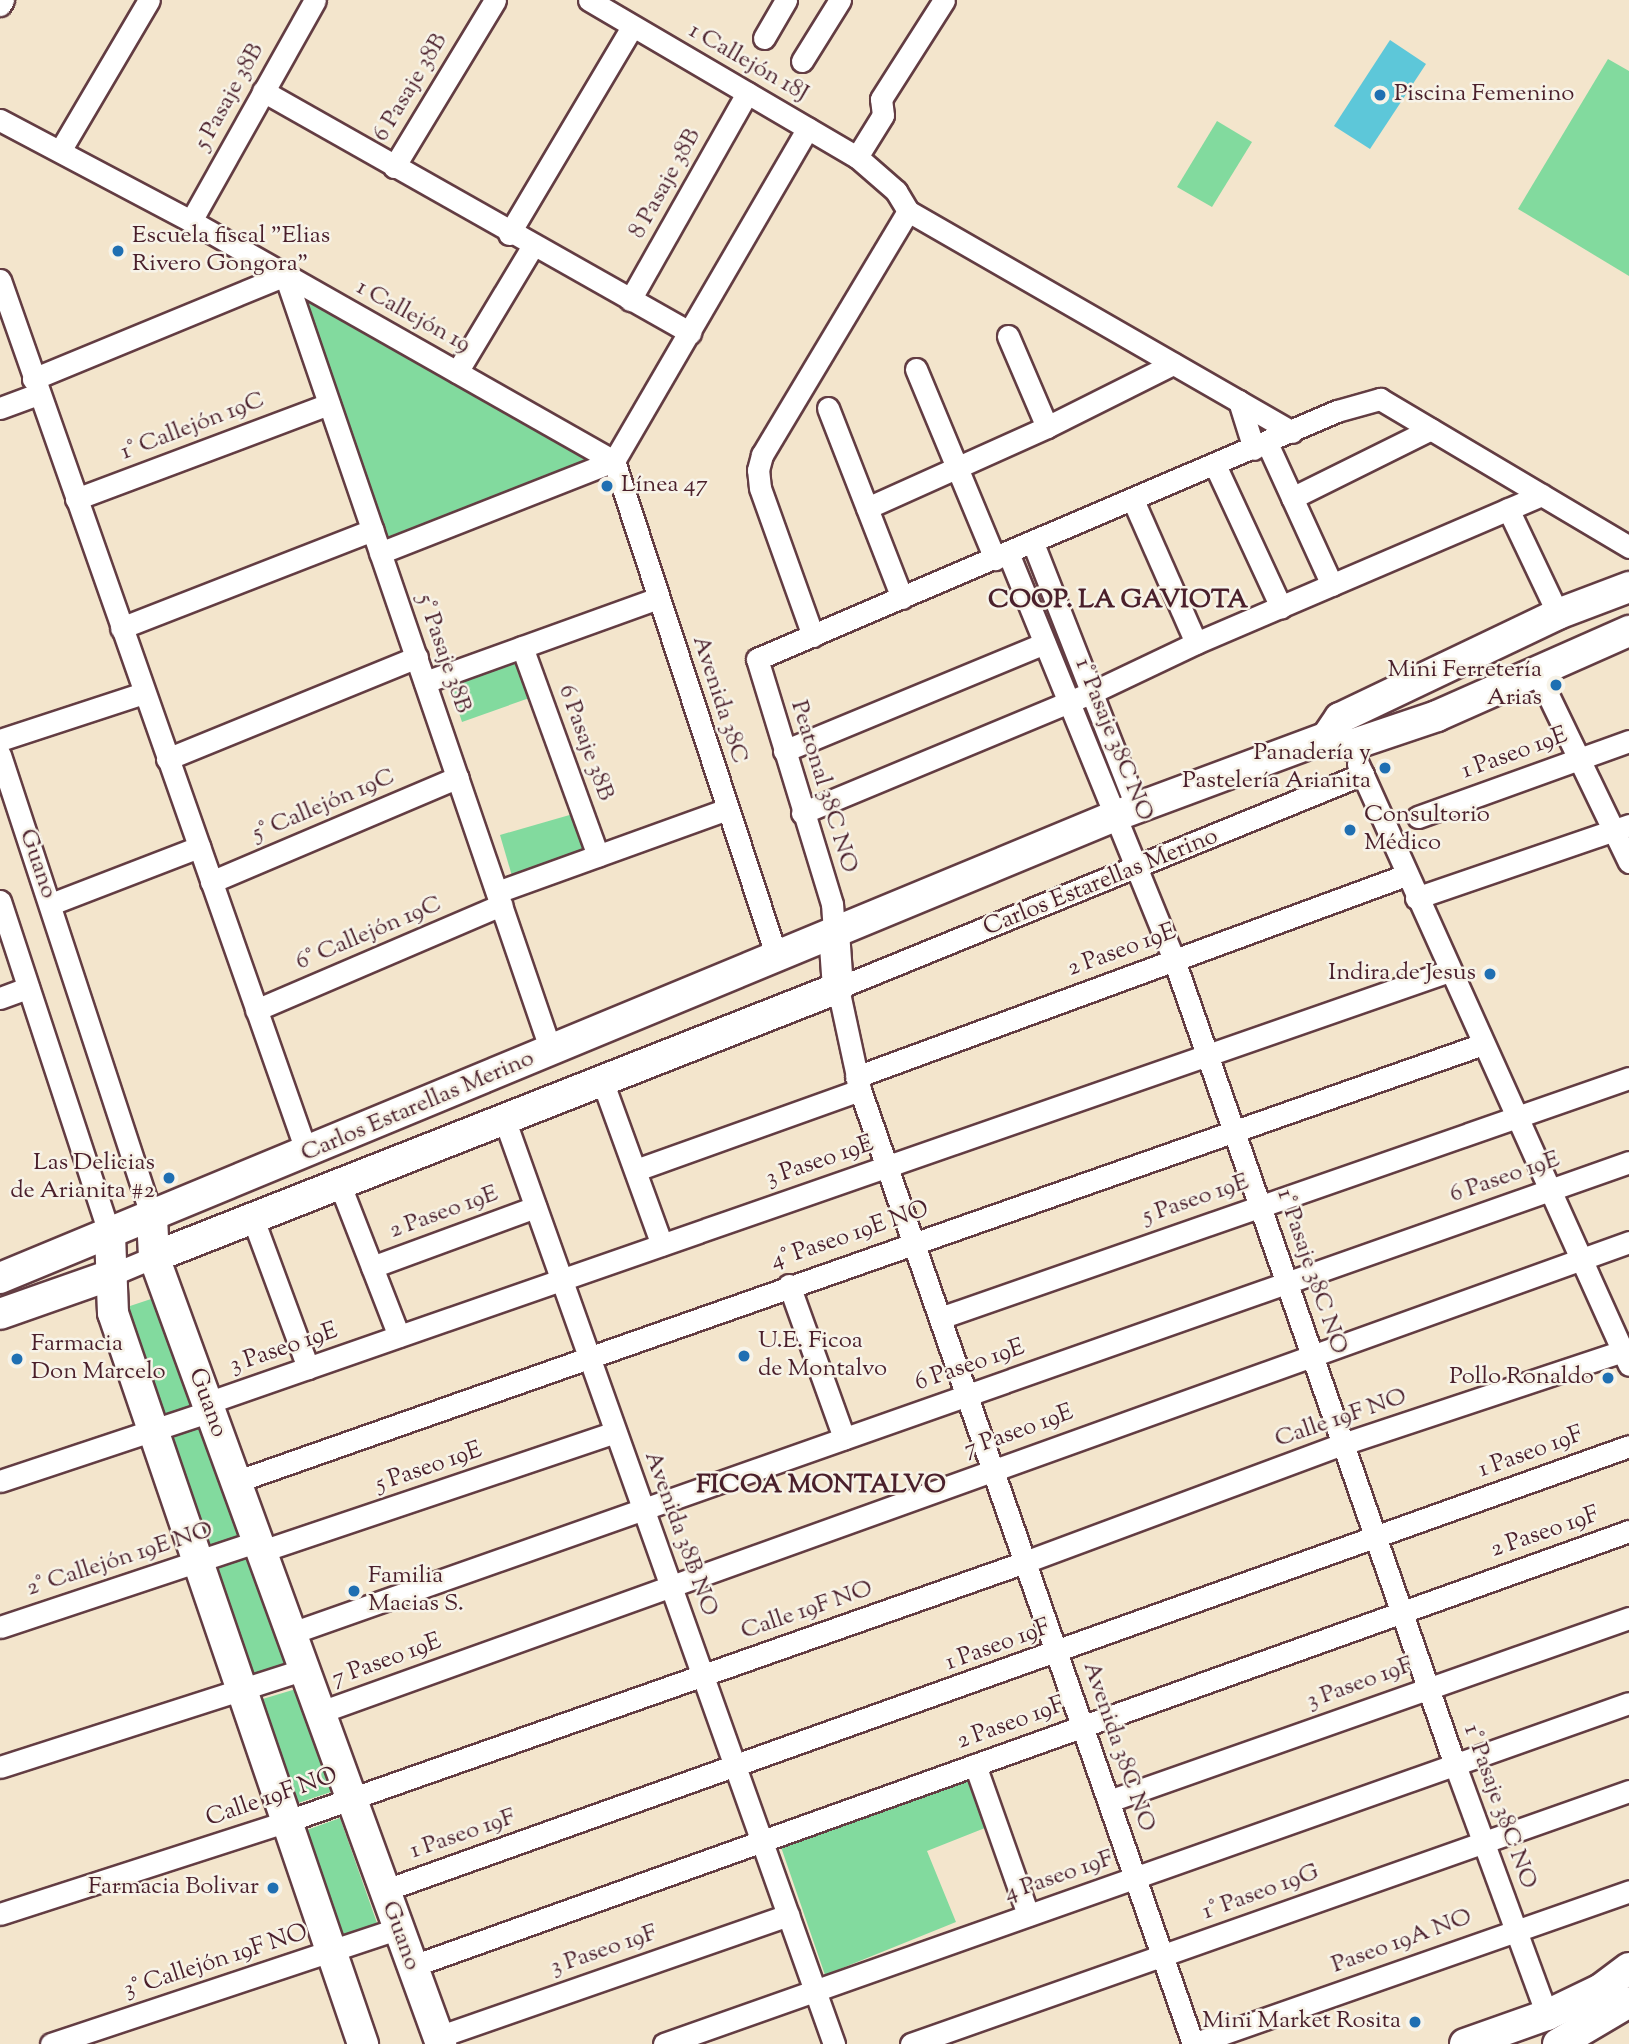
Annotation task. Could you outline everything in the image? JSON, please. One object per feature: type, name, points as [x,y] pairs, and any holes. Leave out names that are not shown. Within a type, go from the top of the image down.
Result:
[{"type":"street","points":[[0,5],[3,0]]},
{"type":"street","points":[[60,151],[149,0]]},
{"type":"street","name":"6 Pasaje 38B","points":[[394,167],[495,0]]},
{"type":"street","name":"1 Callejón 18J","points":[[589,0],[856,157],[896,191],[908,211]]},
{"type":"street","points":[[764,38],[786,0]]},
{"type":"street","points":[[802,61],[840,0]]},
{"type":"street","points":[[856,157],[883,115],[881,99],[944,0]]},
{"type":"street","name":"5 Pasaje 38B","points":[[191,221],[312,1]]},
{"type":"street","points":[[509,234],[632,27]]},
{"type":"street","points":[[263,91],[509,234],[690,333]]},
{"type":"street","name":"8 Pasaje 38B","points":[[630,300],[747,93]]},
{"type":"street","name":"1 Callejón 19","points":[[0,120],[191,221],[614,461]]},
{"type":"street","points":[[380,553],[614,461],[808,128]]},
{"type":"street","points":[[1292,432],[908,211],[762,455],[758,470],[760,488],[813,636],[1260,446],[1292,432],[1358,403],[1380,399],[1629,547]]},
{"type":"street","points":[[457,372],[532,247]]},
{"type":"street","points":[[0,408],[36,386],[285,275]]},
{"type":"street","name":"5° Pasaje 38B","points":[[285,275],[551,1051]]},
{"type":"street","points":[[0,280],[307,1153]]},
{"type":"street","points":[[1008,336],[1047,427]]},
{"type":"street","points":[[867,508],[1047,427],[1173,364]]},
{"type":"street","name":"1° Pasaje 38C NO","points":[[916,369],[958,467],[1045,643],[1068,701],[1126,812]]},
{"type":"street","points":[[1239,401],[1260,446],[1292,498],[1332,585]]},
{"type":"street","name":"1° Callejón 19C","points":[[76,499],[330,404]]},
{"type":"street","points":[[828,408],[902,598]]},
{"type":"street","points":[[1292,498],[1431,429]]},
{"type":"street","name":"Avenida 38C","points":[[614,461],[776,955]]},
{"type":"street","points":[[1215,465],[1281,607]]},
{"type":"street","points":[[802,813],[1093,692],[1196,643],[1542,495]]},
{"type":"street","points":[[1133,500],[1196,643]]},
{"type":"street","points":[[1508,509],[1558,614]]},
{"type":"street","points":[[121,628],[373,530]]},
{"type":"street","name":"1° Pasaje 38C NO","points":[[1033,543],[1093,692],[1126,812],[1138,869],[1174,960],[1455,1765],[1547,2015]]},
{"type":"street","name":"Carlos Estarellas Merino","points":[[0,1278],[152,1218],[776,955],[1126,812],[1339,733],[1558,614],[1629,587]]},
{"type":"street","points":[[425,682],[658,598]]},
{"type":"street","name":"Carlos Estarellas Merino","points":[[1339,733],[1437,716],[1629,631]]},
{"type":"street","name":"Peatonal 38C NO","points":[[813,636],[757,659],[832,904],[834,932]]},
{"type":"street","points":[[784,751],[1045,643]]},
{"type":"street","name":"6 Pasaje 38B","points":[[522,647],[598,856]]},
{"type":"street","points":[[167,759],[416,657]]},
{"type":"street","points":[[1537,672],[1579,759],[1621,827],[1629,862]]},
{"type":"street","points":[[0,740],[144,693]]},
{"type":"street","points":[[1339,733],[1363,774],[1416,898],[1627,1355]]},
{"type":"street","name":"1 Paseo 19E","points":[[1418,817],[1629,741]]},
{"type":"street","name":"Guano","points":[[0,755],[152,1218],[153,1257],[349,1800],[439,2040]]},
{"type":"street","name":"Carlos Estarellas Merino","points":[[0,1314],[111,1275],[603,1083],[1138,869],[1363,774]]},
{"type":"street","name":"5° Callejón 19C","points":[[211,882],[458,777]]},
{"type":"street","name":"6° Callejón 19C","points":[[256,1010],[598,856],[728,809]]},
{"type":"street","points":[[1416,898],[1621,827]]},
{"type":"street","points":[[51,904],[199,847]]},
{"type":"street","name":"2 Paseo 19E","points":[[636,1170],[1174,960],[1406,875]]},
{"type":"street","name":"Guano","points":[[0,901],[110,1235],[113,1313],[329,1952],[363,2044]]},
{"type":"street","points":[[834,932],[838,988]]},
{"type":"street","name":"3 Paseo 19E","points":[[0,1481],[153,1431],[308,1368],[1450,971]]},
{"type":"street","points":[[0,998],[28,988]]},
{"type":"street","name":"Avenida 38C NO","points":[[838,988],[858,1084],[1193,2044]]},
{"type":"street","name":"4° Paseo 19E NO","points":[[235,1482],[913,1241],[1483,1044]]},
{"type":"street","name":"5 Paseo 19E","points":[[940,1318],[1629,1078]]},
{"type":"street","points":[[603,1083],[662,1245]]},
{"type":"street","name":"Avenida 38B NO","points":[[505,1121],[834,2044]]},
{"type":"street","name":"6 Paseo 19E","points":[[289,1634],[1629,1162]]},
{"type":"street","points":[[340,1185],[399,1336]]},
{"type":"street","name":"2 Paseo 19E","points":[[372,1267],[535,1207]]},
{"type":"street","points":[[253,1219],[308,1368]]},
{"type":"street","name":"7 Paseo 19E","points":[[318,1713],[671,1588],[1312,1354],[1582,1262],[1629,1242]]},
{"type":"street","points":[[789,1285],[844,1438]]},
{"type":"street","name":"Calle 19F NO","points":[[0,1914],[349,1800],[1025,1562],[1343,1444],[1627,1355]]},
{"type":"street","name":"5 Paseo 19E","points":[[258,1547],[615,1432]]},
{"type":"street","name":"1 Paseo 19F","points":[[383,1891],[1057,1653],[1629,1446]]},
{"type":"street","name":"2 Paseo 19F","points":[[411,1966],[1629,1531]]},
{"type":"street","name":"2° Callejón 19E NO","points":[[0,1627],[199,1563],[258,1547]]},
{"type":"street","name":"3 Paseo 19F","points":[[1109,1801],[1629,1618]]},
{"type":"street","points":[[0,1767],[303,1670]]},
{"type":"street","name":"4 Paseo 19F","points":[[664,2044],[1629,1703]]},
{"type":"street","points":[[975,1765],[1028,1915]]},
{"type":"street","name":"1° Paseo 19G","points":[[911,2044],[1629,1791]]},
{"type":"street","name":"Paseo 19A NO","points":[[1193,2044],[1629,1891]]},
{"type":"street","name":"3 Paseo 19F","points":[[439,2040],[788,1915]]},
{"type":"street","name":"3° Callejón 19F NO","points":[[51,2044],[396,1928]]},
{"type":"street","points":[[1465,2044],[1547,2015],[1601,1989],[1629,1968]]},
{"type":"street","points":[[1560,2044],[1629,2002]]},
{"type":"green space","points":[[1608,59],[1629,71],[1629,276],[1518,209]]},
{"type":"green space","points":[[1217,121],[1252,142],[1212,207],[1177,187]]},
{"type":"green space","points":[[296,287],[598,462],[385,545]]},
{"type":"green space","points":[[521,658],[535,696],[462,722],[449,683]]},
{"type":"green space","points":[[573,814],[588,853],[512,876],[500,835]]},
{"type":"green space","points":[[157,1297],[196,1408],[161,1421],[121,1309]]},
{"type":"green space","points":[[202,1426],[242,1539],[203,1552],[165,1441]]},
{"type":"green space","points":[[255,1556],[292,1660],[247,1677],[209,1568]]},
{"type":"green space","points":[[296,1689],[331,1792],[292,1805],[256,1701]]},
{"type":"green space","points":[[972,1776],[990,1826],[927,1851],[956,1922],[825,1975],[781,1847]]},
{"type":"green space","points":[[340,1818],[377,1923],[341,1935],[304,1831]]},
{"type":"water","name":"Piscina Femenino","points":[[1390,40],[1426,64],[1370,149],[1334,126]]},
{"type":"place","name":"Piscina Femenino","points":[[1380,95]]},
{"type":"place","name":"Escuela fiscal \"Elias Rivero Gongora\"","points":[[118,251]]},
{"type":"place","name":"Línea 47","points":[[607,486]]},
{"type":"place","name":"Mini Ferretería Arias","points":[[1556,685]]},
{"type":"place","name":"Panadería y Pastelería Arianita","points":[[1385,768]]},
{"type":"place","name":"Consultorio Médico","points":[[1350,830]]},
{"type":"place","name":"Indira de Jesus","points":[[1490,974]]},
{"type":"place","name":"Las Delicias de Arianita #2","points":[[169,1178]]},
{"type":"place","name":"U.E. Ficoa de Montalvo","points":[[744,1356]]},
{"type":"place","name":"Farmacia Don Marcelo","points":[[17,1359]]},
{"type":"place","name":"Pollo Ronaldo","points":[[1608,1378]]},
{"type":"place","name":"Familia Macias S.","points":[[354,1591]]},
{"type":"place","name":"Farmacia Bolivar","points":[[273,1888]]},
{"type":"place","name":"Mini Market Rosita","points":[[1415,2022]]},
{"type":"district","name":"COOP. LA GAVIOTA","points":[[1118,601]]},
{"type":"district","name":"FICOA MONTALVO","points":[[821,1486]]}]
